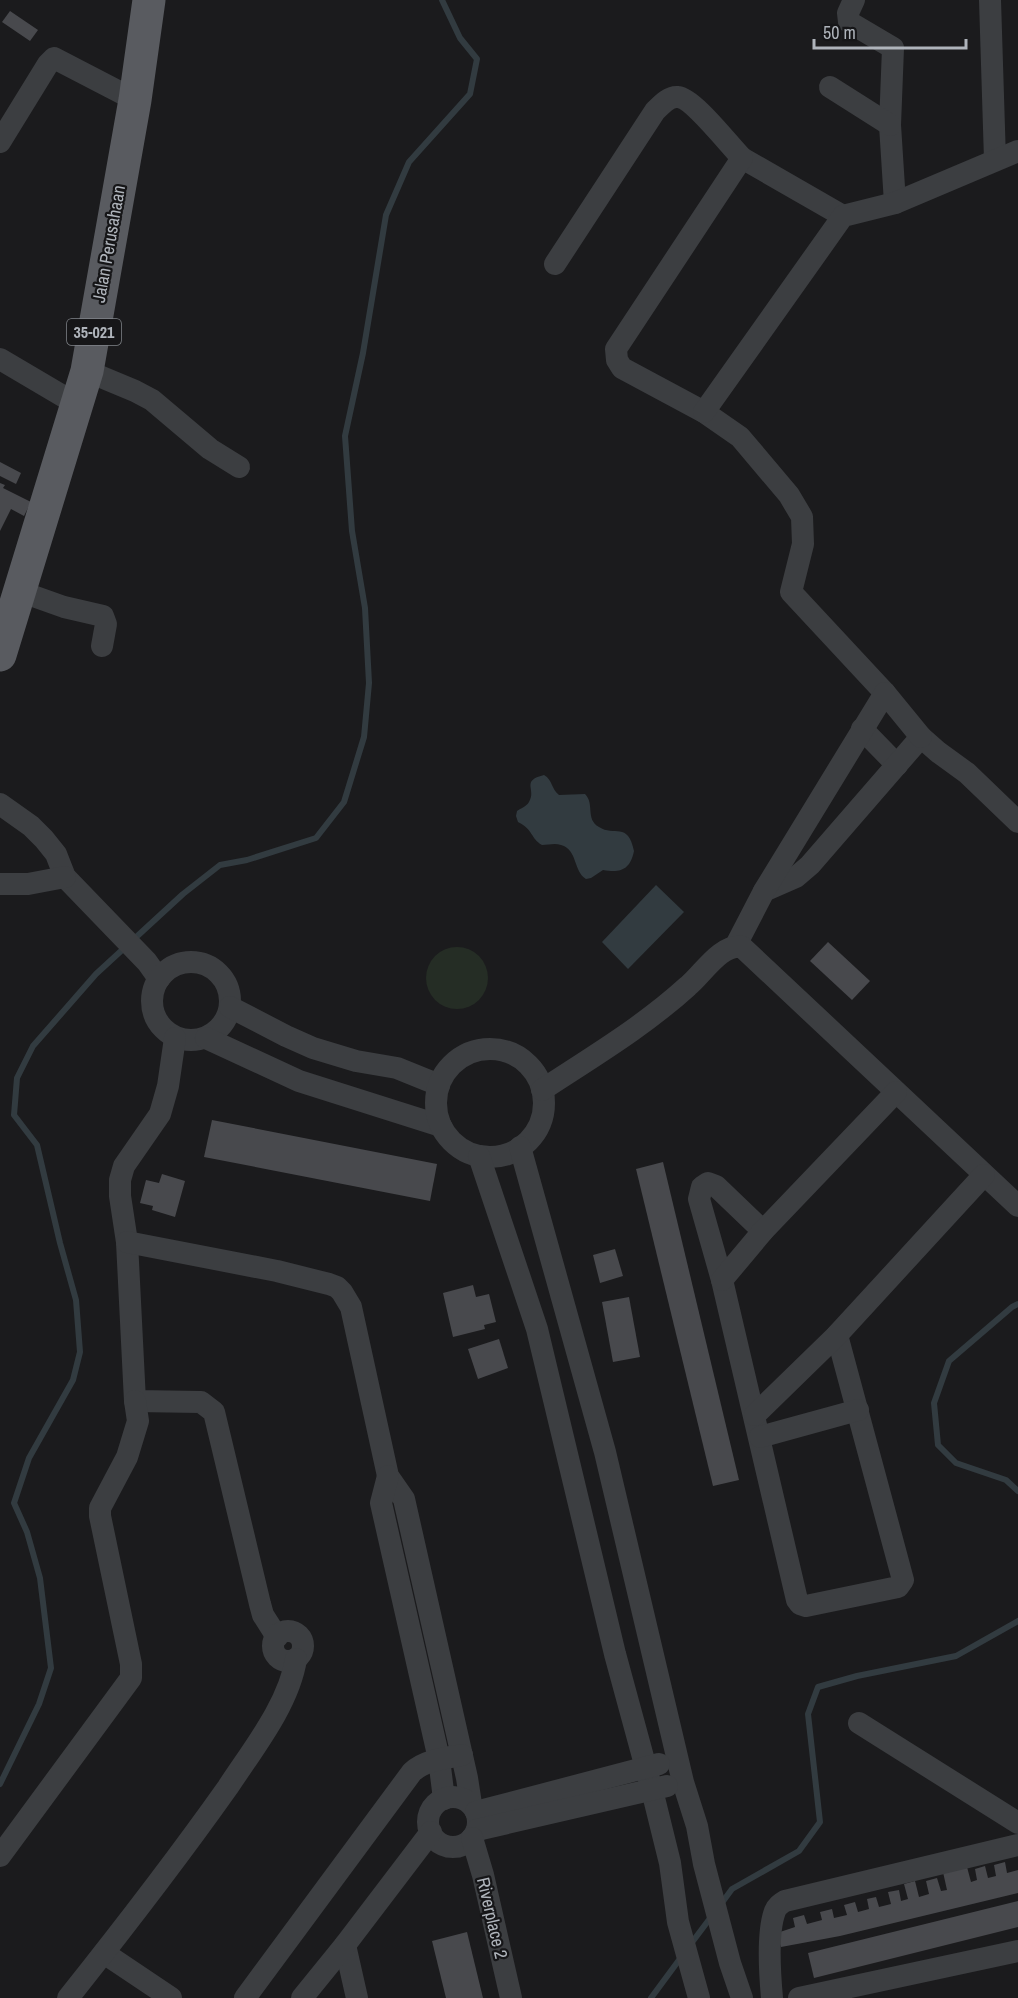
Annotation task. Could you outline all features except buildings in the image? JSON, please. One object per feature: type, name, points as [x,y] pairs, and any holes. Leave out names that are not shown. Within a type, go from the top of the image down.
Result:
[{"type":"main road","name":"Jalan Perusahaan","points":[[0,656],[87,371],[135,100],[149,0]]},
{"type":"street","points":[[854,0],[848,13],[849,22],[892,48],[890,125],[895,203]]},
{"type":"street","points":[[990,0],[995,160]]},
{"type":"street","points":[[0,142],[45,68],[54,58],[135,100]]},
{"type":"street","points":[[830,87],[890,125]]},
{"type":"street","points":[[555,264],[655,111],[666,100],[678,96],[690,101],[742,158],[843,216]]},
{"type":"street","points":[[704,412],[843,216],[895,203],[1018,152]]},
{"type":"street","points":[[742,158],[616,349],[617,360],[622,368],[704,412],[740,437],[789,495],[802,517],[803,544],[791,592],[885,693],[921,737],[967,773],[1018,822]]},
{"type":"street","points":[[0,359],[78,405]]},
{"type":"street","points":[[87,371],[152,400],[210,449],[239,467]]},
{"type":"street","points":[[19,591],[54,604],[103,616],[106,624],[102,646]]},
{"type":"street","points":[[542,1090],[645,1023],[690,985],[721,954],[735,947],[764,891],[885,693]]},
{"type":"street","points":[[862,729],[897,765]]},
{"type":"street","points":[[764,891],[796,877],[810,865],[921,737]]},
{"type":"street","points":[[0,804],[31,826],[44,839],[56,854],[65,877],[153,970],[165,972],[182,963],[201,963],[210,966],[224,979],[228,988],[230,1007],[222,1026],[206,1038],[190,1041],[175,1038],[164,1030],[156,1019],[152,1005],[153,970]]},
{"type":"street","points":[[0,884],[28,884],[65,877]]},
{"type":"street","points":[[735,947],[746,949],[1018,1206]]},
{"type":"street","points":[[230,1007],[313,1048],[356,1061],[397,1068],[439,1085]]},
{"type":"street","points":[[0,1856],[130,1678],[131,1664],[100,1516],[100,1508],[127,1457],[138,1421],[126,1242],[120,1196],[122,1173],[160,1114],[168,1086],[175,1038]]},
{"type":"street","points":[[206,1038],[299,1081],[441,1126]]},
{"type":"street","points":[[481,1050],[504,1051],[524,1061],[538,1079],[542,1090],[543,1106],[540,1122],[532,1136],[520,1147],[500,1155],[479,1156],[458,1147],[441,1126],[436,1112],[439,1085],[444,1075],[460,1058],[481,1050]]},
{"type":"street","points":[[722,1280],[763,1231],[896,1092]]},
{"type":"street","points":[[520,1147],[605,1452],[683,1782],[697,1826],[704,1864],[730,1964],[742,1998]]},
{"type":"street","points":[[479,1156],[537,1329],[612,1643],[670,1863],[678,1922],[699,1998]]},
{"type":"street","points":[[755,1415],[837,1335],[984,1175]]},
{"type":"street","points":[[763,1231],[716,1185],[708,1183],[702,1187],[699,1199],[722,1280],[755,1415],[797,1600],[800,1604],[809,1606],[898,1587],[903,1578],[837,1335]]},
{"type":"street","points":[[126,1242],[277,1271],[337,1287],[347,1298],[351,1307],[388,1476],[381,1503],[439,1759],[444,1799]]},
{"type":"street","points":[[68,1998],[182,1852],[253,1751],[289,1688],[296,1659],[286,1661],[277,1656],[273,1646],[277,1637],[263,1615],[214,1412],[201,1402],[135,1401]]},
{"type":"street","points":[[760,1437],[858,1410]]},
{"type":"street","name":"Riverplace 2","points":[[388,1476],[404,1499],[462,1755],[483,1875],[511,1998]]},
{"type":"street","points":[[859,1723],[1018,1823]]},
{"type":"street","points":[[245,1998],[412,1772],[420,1766],[439,1759],[462,1755]]},
{"type":"street","points":[[649,1779],[678,1758]]},
{"type":"street","points":[[474,1821],[649,1779],[683,1782]]},
{"type":"street","points":[[453,1797],[462,1799],[474,1821],[466,1843],[450,1847],[442,1844],[430,1832],[428,1825],[432,1809],[444,1799],[453,1797]]},
{"type":"street","points":[[306,1997],[430,1832]]},
{"type":"street","points":[[772,1998],[770,1982],[772,1928],[777,1906],[785,1901],[1018,1845]]},
{"type":"street","points":[[345,1945],[357,1998]]},
{"type":"street","points":[[799,1998],[1018,1951]]},
{"type":"street","points":[[104,1953],[171,1998]]},
{"type":"shaded area","points":[[544,775],[559,795],[585,794],[588,798],[592,820],[599,827],[628,836],[634,851],[630,862],[624,869],[603,870],[586,879],[579,871],[570,851],[561,845],[542,845],[535,840],[527,828],[518,822],[517,811],[529,802],[531,797],[531,783],[537,777]]},
{"type":"shaded area","points":[[656,885],[684,912],[628,969],[602,942]]},
{"type":"shaded area","points":[[451,947],[463,947],[479,956],[486,966],[488,978],[486,990],[479,1000],[463,1009],[451,1009],[440,1004],[431,995],[426,984],[426,972],[431,961],[440,952]]},
{"type":"waterway","points":[[0,1784],[39,1704],[51,1668],[40,1578],[27,1532],[14,1503],[29,1458],[73,1380],[80,1352],[76,1300],[37,1145],[14,1115],[17,1078],[33,1046],[96,974],[183,894],[220,865],[247,860],[316,838],[344,802],[364,737],[369,683],[365,608],[352,531],[345,436],[363,353],[386,215],[409,162],[470,94],[477,59],[460,38],[442,0]]},
{"type":"waterway","points":[[1018,1304],[949,1361],[934,1403],[938,1445],[956,1463],[1006,1480],[1018,1491]]},
{"type":"waterway","points":[[721,1904],[732,1889],[799,1851],[820,1822],[808,1714],[818,1687],[857,1676],[956,1656],[1018,1621]]},
{"type":"waterway","points":[[690,1945],[711,1917]]},
{"type":"waterway","points":[[651,1998],[682,1956]]}]
